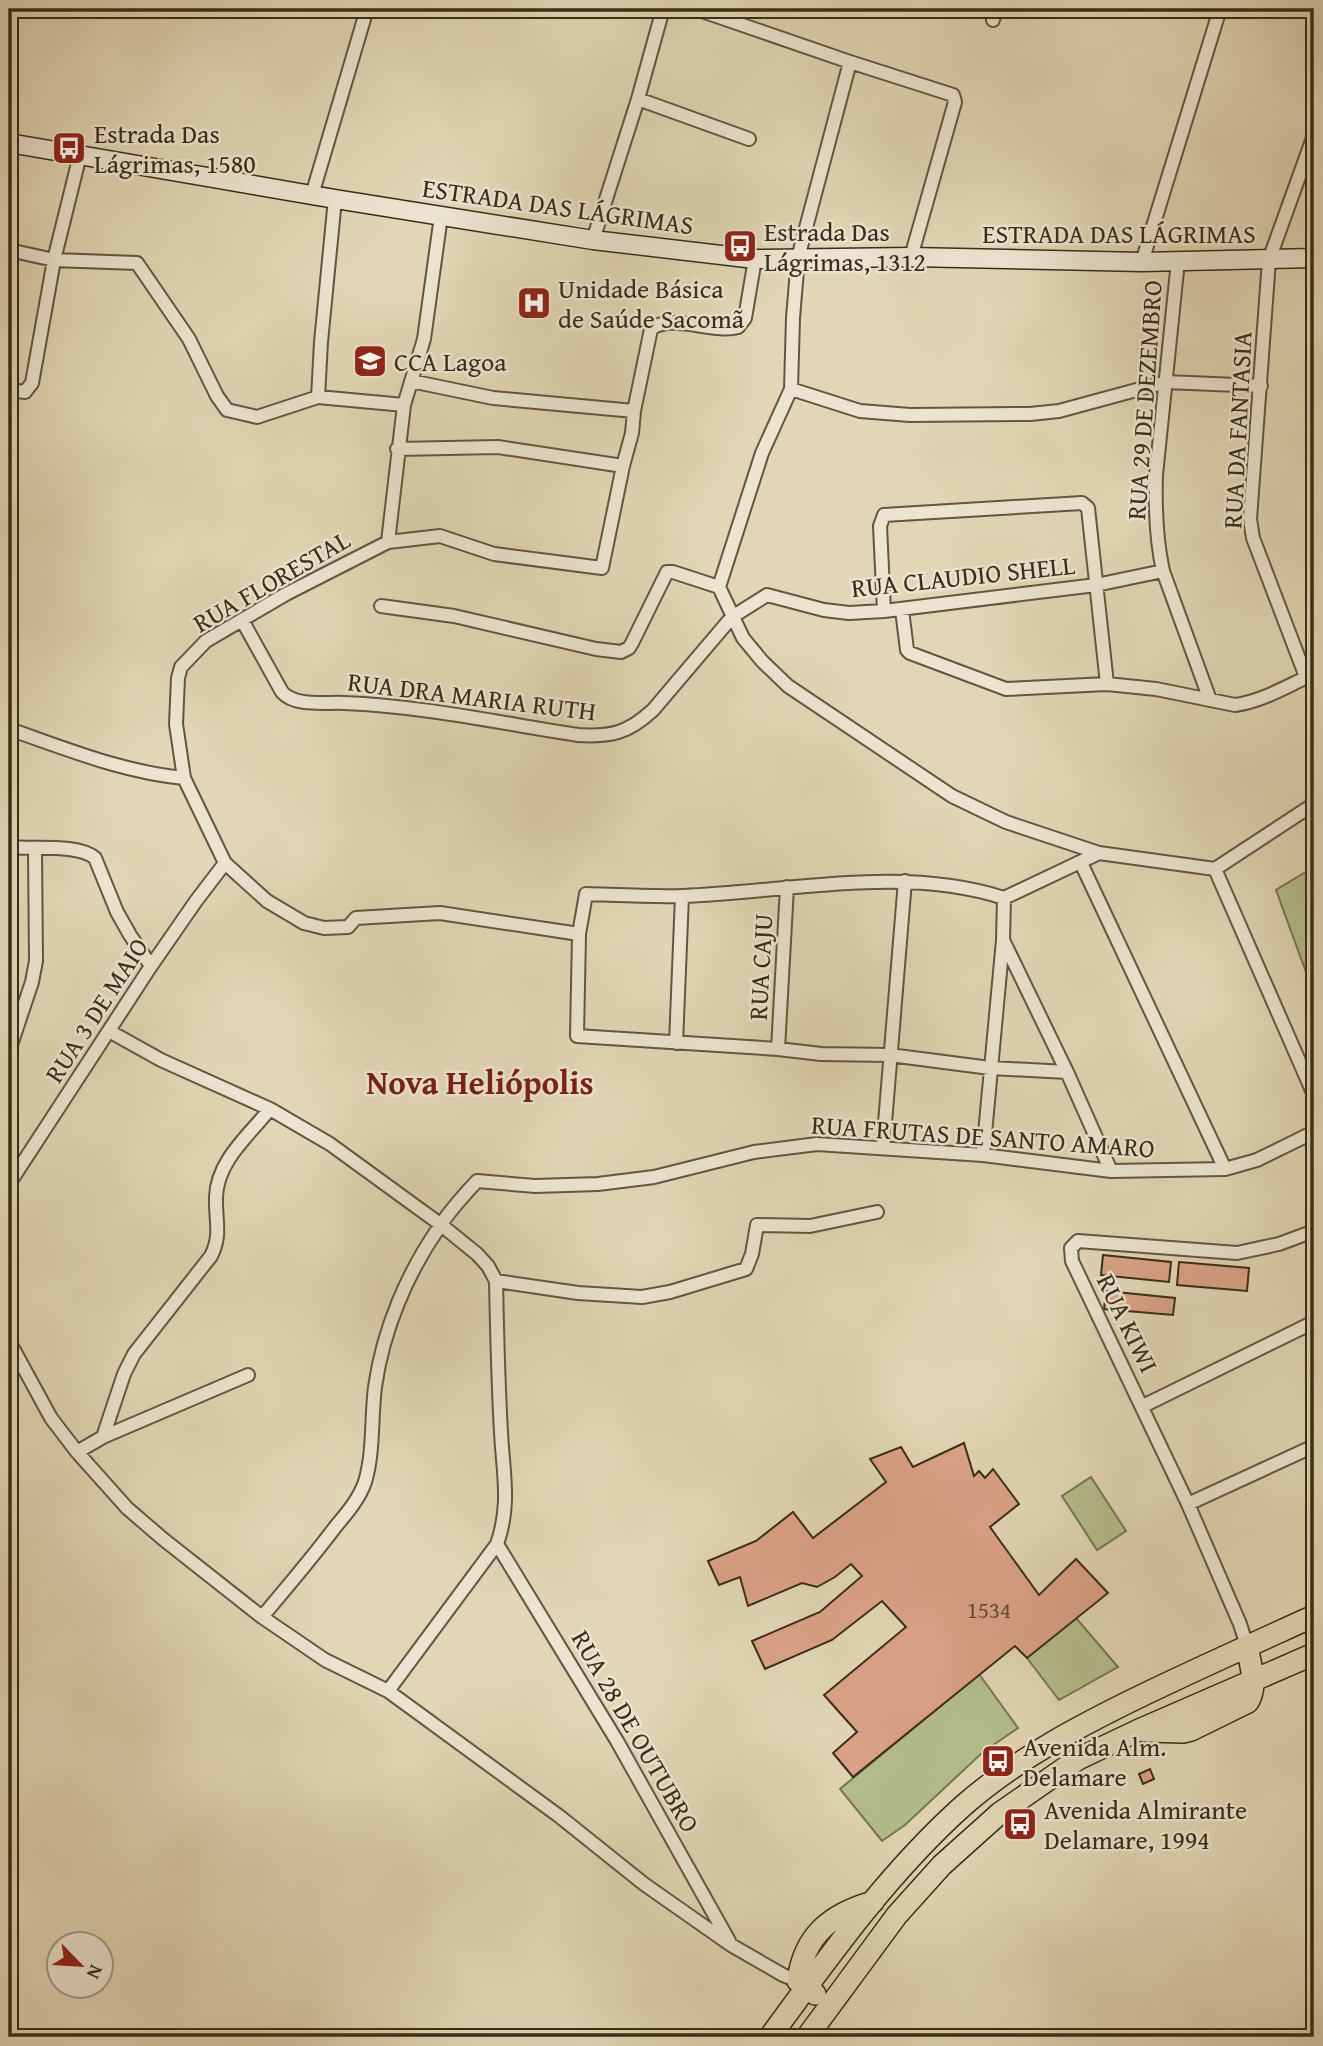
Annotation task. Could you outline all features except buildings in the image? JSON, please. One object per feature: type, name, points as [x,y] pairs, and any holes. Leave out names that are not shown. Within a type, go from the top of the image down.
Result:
[{"type":"main road","name":"ESTRADA DAS LÁGRIMAS","points":[[9,143],[593,240],[755,259],[911,257],[1142,262],[1314,258]]},
{"type":"main road","points":[[770,2037],[802,1984],[913,1854],[965,1804],[1008,1771],[1063,1735],[1314,1616]]},
{"type":"main road","points":[[807,2037],[897,1915],[942,1865],[1000,1813],[1078,1759],[1137,1731],[1183,1732],[1211,1722],[1248,1702],[1252,1695],[1253,1682],[1247,1646]]},
{"type":"main road","points":[[1253,1682],[1314,1654]]},
{"type":"main road","points":[[802,1984],[831,2005]]},
{"type":"street","points":[[312,195],[367,9]]},
{"type":"street","points":[[593,240],[638,99],[663,9]]},
{"type":"street","points":[[696,9],[850,62],[945,91],[954,97],[911,257]]},
{"type":"street","points":[[1142,262],[1220,9]]},
{"type":"street","points":[[850,62],[798,258],[791,389],[762,453],[719,587],[743,638],[788,686],[952,796],[1006,822],[1099,853],[1215,869],[1314,804]]},
{"type":"street","points":[[638,99],[749,139]]},
{"type":"street","name":"RUA DA FANTASIA","points":[[1310,675],[1253,538],[1250,519],[1269,261],[1314,135]]},
{"type":"street","points":[[9,390],[25,392],[32,383],[54,260],[80,155]]},
{"type":"street","points":[[318,397],[335,199]]},
{"type":"street","points":[[388,542],[404,405],[424,340],[441,216]]},
{"type":"street","points":[[9,250],[54,260],[137,263],[189,339],[217,396],[227,410],[257,417],[318,397],[404,405]]},
{"type":"street","points":[[397,449],[498,447],[623,466],[632,433],[651,329],[662,324],[728,329],[738,327],[745,318],[755,259]]},
{"type":"street","name":"RUA 29 DE DEZEMBRO","points":[[1178,261],[1155,508],[1158,551],[1210,700]]},
{"type":"street","points":[[411,381],[493,398],[634,411]]},
{"type":"street","points":[[791,389],[860,411],[884,415],[1030,414],[1059,411],[1166,382],[1261,386]]},
{"type":"street","name":"RUA FLORESTAL","points":[[579,934],[440,913],[356,918],[348,927],[324,928],[304,923],[267,901],[225,863],[184,778],[176,724],[178,678],[181,667],[206,641],[286,594],[388,542],[440,536],[494,554],[602,568],[623,466]]},
{"type":"street","points":[[884,611],[880,526],[882,517],[887,514],[1082,503],[1088,508],[1107,684]]},
{"type":"street","name":"RUA CLAUDIO SHELL","points":[[732,617],[766,596],[849,613],[902,610],[1096,585],[1163,571]]},
{"type":"street","points":[[381,606],[454,616],[596,649],[621,652],[632,643],[667,572],[719,587]]},
{"type":"street","points":[[902,610],[907,650],[910,653],[995,686],[1016,690],[1107,684],[1156,689],[1235,705],[1277,692],[1310,675]]},
{"type":"street","name":"RUA DRA MARIA RUTH","points":[[242,620],[282,692],[288,698],[391,705],[598,737],[617,734],[639,723],[732,617]]},
{"type":"street","points":[[9,729],[125,769],[184,778]]},
{"type":"street","points":[[9,847],[75,850],[90,854],[117,912],[151,966]]},
{"type":"street","points":[[9,1051],[32,982],[36,961],[35,849]]},
{"type":"street","points":[[1068,1072],[990,1068],[890,1055],[821,1054],[577,1036],[579,934],[586,894],[682,896],[905,881],[980,891],[1004,898],[1099,853]]},
{"type":"street","name":"RUA 3 DE MAIO","points":[[9,1184],[151,966],[225,863]]},
{"type":"street","points":[[1081,863],[1225,1168]]},
{"type":"street","points":[[1215,869],[1314,1095]]},
{"type":"street","points":[[883,1147],[905,881]]},
{"type":"street","name":"RUA CAJU","points":[[778,1049],[787,887]]},
{"type":"street","points":[[676,1043],[682,896]]},
{"type":"street","points":[[982,1156],[1003,940],[1004,898]]},
{"type":"street","points":[[1003,940],[1068,1072],[1111,1171]]},
{"type":"street","points":[[109,1031],[161,1060],[270,1110],[330,1144],[477,1254],[496,1281],[505,1517],[496,1544],[388,1691]]},
{"type":"street","points":[[103,1437],[124,1374],[134,1354],[211,1256],[217,1244],[219,1232],[216,1197],[219,1178],[227,1161],[270,1110]]},
{"type":"street","name":"RUA FRUTAS DE SANTO AMARO","points":[[440,1224],[477,1181],[535,1186],[598,1184],[654,1177],[754,1152],[817,1144],[982,1156],[1111,1171],[1225,1168],[1257,1160],[1314,1132]]},
{"type":"street","points":[[496,1281],[617,1297],[642,1297],[670,1292],[746,1269],[752,1254],[757,1225],[818,1225],[877,1212]]},
{"type":"street","points":[[262,1617],[318,1550],[361,1490],[370,1453],[375,1387],[383,1350],[412,1269],[440,1224]]},
{"type":"street","name":"RUA KIWI","points":[[1247,1646],[1240,1623],[1188,1504],[1071,1254],[1073,1244],[1078,1241],[1237,1253],[1279,1244],[1314,1231]]},
{"type":"street","points":[[1143,1406],[1314,1322]]},
{"type":"street","points":[[9,1341],[51,1418],[77,1452],[127,1508],[163,1539],[262,1617],[325,1660],[388,1691],[559,1816],[644,1884],[731,1945],[783,1976],[802,1984]]},
{"type":"street","points":[[77,1452],[103,1437],[248,1376]]},
{"type":"street","points":[[1188,1504],[1314,1446]]},
{"type":"street","name":"RUA 28 DE OUTUBRO","points":[[496,1544],[617,1741],[731,1945]]},
{"type":"green space","points":[[1314,867],[1314,994],[1276,890]]},
{"type":"green space","points":[[1091,1477],[1126,1531],[1097,1550],[1062,1496]]},
{"type":"green space","points":[[1076,1618],[1118,1667],[1059,1700],[1027,1658]]},
{"type":"green space","points":[[979,1674],[1018,1728],[983,1752],[905,1825],[882,1841],[840,1789]]},
{"type":"place","name":"Estrada Das Lágrimas, 1580","points":[[69,148]]},
{"type":"place","name":"Estrada Das Lágrimas, 1312","points":[[740,246]]},
{"type":"place","name":"Unidade Básica de Saúde Sacomã","points":[[534,303]]},
{"type":"place","name":"CCA Lagoa","points":[[370,361]]},
{"type":"place","name":"Avenida Alm. Delamare","points":[[998,1761]]},
{"type":"place","name":"Avenida Almirante Delamare, 1994","points":[[1020,1824]]},
{"type":"district","name":"Nova Heliópolis","points":[[480,1082]]}]
